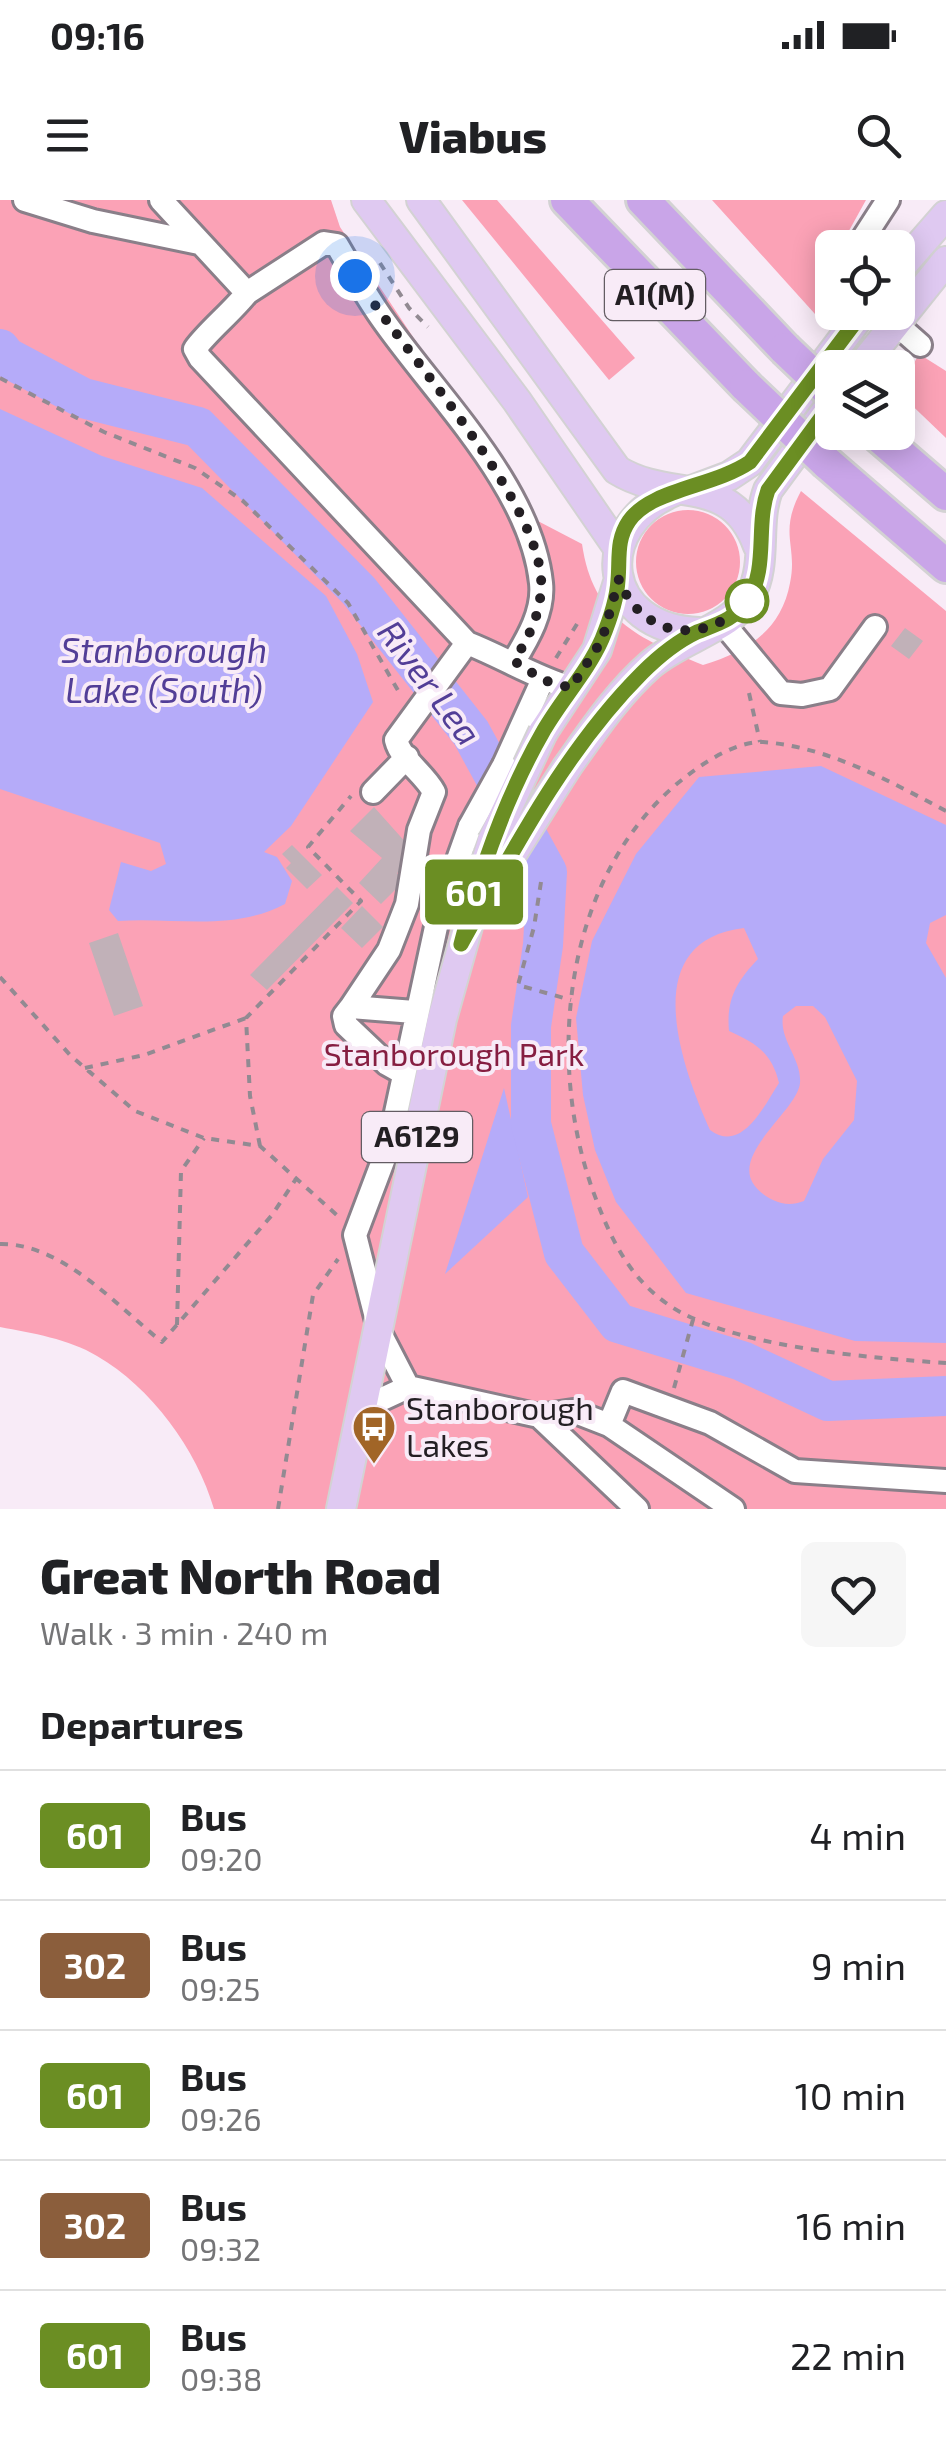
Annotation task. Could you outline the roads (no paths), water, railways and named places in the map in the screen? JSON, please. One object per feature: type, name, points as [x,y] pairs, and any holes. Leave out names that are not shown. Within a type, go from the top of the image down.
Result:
[{"type":"highway","name":"A1(M)","points":[[567,200],[746,386],[827,463],[946,566]]},
{"type":"highway","name":"A1(M)","points":[[643,200],[815,378]]},
{"type":"highway","points":[[895,450],[946,494]]},
{"type":"main road","points":[[366,200],[517,401],[618,548]]},
{"type":"main road","points":[[421,200],[598,449],[631,478],[710,493],[741,513],[758,546]]},
{"type":"main road","points":[[915,251],[946,215]]},
{"type":"main road","points":[[915,299],[946,261]]},
{"type":"main road","points":[[815,426],[768,490],[758,546],[757,582],[720,633],[673,631],[644,618],[624,594],[619,579],[618,548],[628,522],[649,502],[729,476],[750,462],[849,330]]},
{"type":"main road","points":[[874,350],[890,330]]},
{"type":"main road","name":"A6129","points":[[340,1509],[365,1407],[430,1076],[489,843],[543,732],[602,640],[619,579]]},
{"type":"main road","name":"A6129","points":[[489,843],[567,767],[621,695],[651,664],[720,633]]},
{"type":"lane","points":[[25,200],[94,221],[199,243]]},
{"type":"lane","points":[[161,200],[247,292]]},
{"type":"lane","points":[[868,230],[888,200]]},
{"type":"lane","points":[[514,661],[534,629],[542,586],[530,530],[491,467],[381,318],[337,245],[324,242],[247,292],[222,325],[201,341],[196,350],[200,358],[467,643],[514,661],[543,680],[571,688]]},
{"type":"lane","points":[[902,330],[920,345]]},
{"type":"lane","points":[[720,633],[781,693],[802,695],[830,689],[874,627]]},
{"type":"lane","points":[[403,1073],[387,1064],[346,1025],[344,1016],[389,950],[407,904],[419,830],[434,792],[396,740],[467,643]]},
{"type":"lane","points":[[408,1387],[380,1333],[355,1235],[389,1146],[414,1012],[438,913],[489,843],[504,765],[543,680]]},
{"type":"lane","points":[[365,791],[406,757]]},
{"type":"lane","points":[[352,1007],[414,1012]]},
{"type":"lane","points":[[365,1407],[408,1387],[538,1416],[573,1411],[610,1424],[732,1509]]},
{"type":"lane","points":[[610,1424],[623,1391],[710,1423],[795,1472],[946,1481]]},
{"type":"lane","points":[[538,1416],[637,1509]]},
{"type":"water","name":"Stanborough Lake (South)","points":[[0,409],[102,456],[202,488],[326,596],[357,654],[373,702],[291,826],[264,852],[277,857],[292,881],[285,904],[265,913],[224,921],[118,921],[109,910],[121,862],[151,871],[166,864],[160,843],[0,789]]},
{"type":"water","points":[[821,766],[946,825],[946,915],[930,923],[926,943],[946,978],[946,1343],[855,1341],[686,1293],[616,1202],[595,1150],[583,1095],[576,1018],[592,941],[636,854],[699,777]],"holes":[[[744,928],[758,959],[734,991],[729,1031],[761,1050],[779,1083],[751,1124],[742,1132],[722,1136],[710,1130],[688,1073],[676,1009],[678,980],[689,956],[710,938]],[[796,1006],[813,1006],[825,1017],[857,1081],[854,1120],[823,1159],[804,1201],[788,1204],[773,1200],[755,1187],[749,1172],[761,1141],[795,1096],[800,1083],[783,1025],[783,1016]]]},
{"type":"water","points":[[504,1088],[528,1197],[445,1274]]},
{"type":"waterway","name":"River Lea","points":[[0,349],[6,357],[83,398],[198,427],[359,591],[471,733],[547,872],[543,945],[531,1026],[531,1124],[564,1253],[618,1323],[742,1361],[828,1401],[946,1396]]},
{"type":"place","name":"Stanborough Lakes","points":[[374,1465]]},
{"type":"park label","name":"Stanborough Park","points":[[454,1055]]}]
